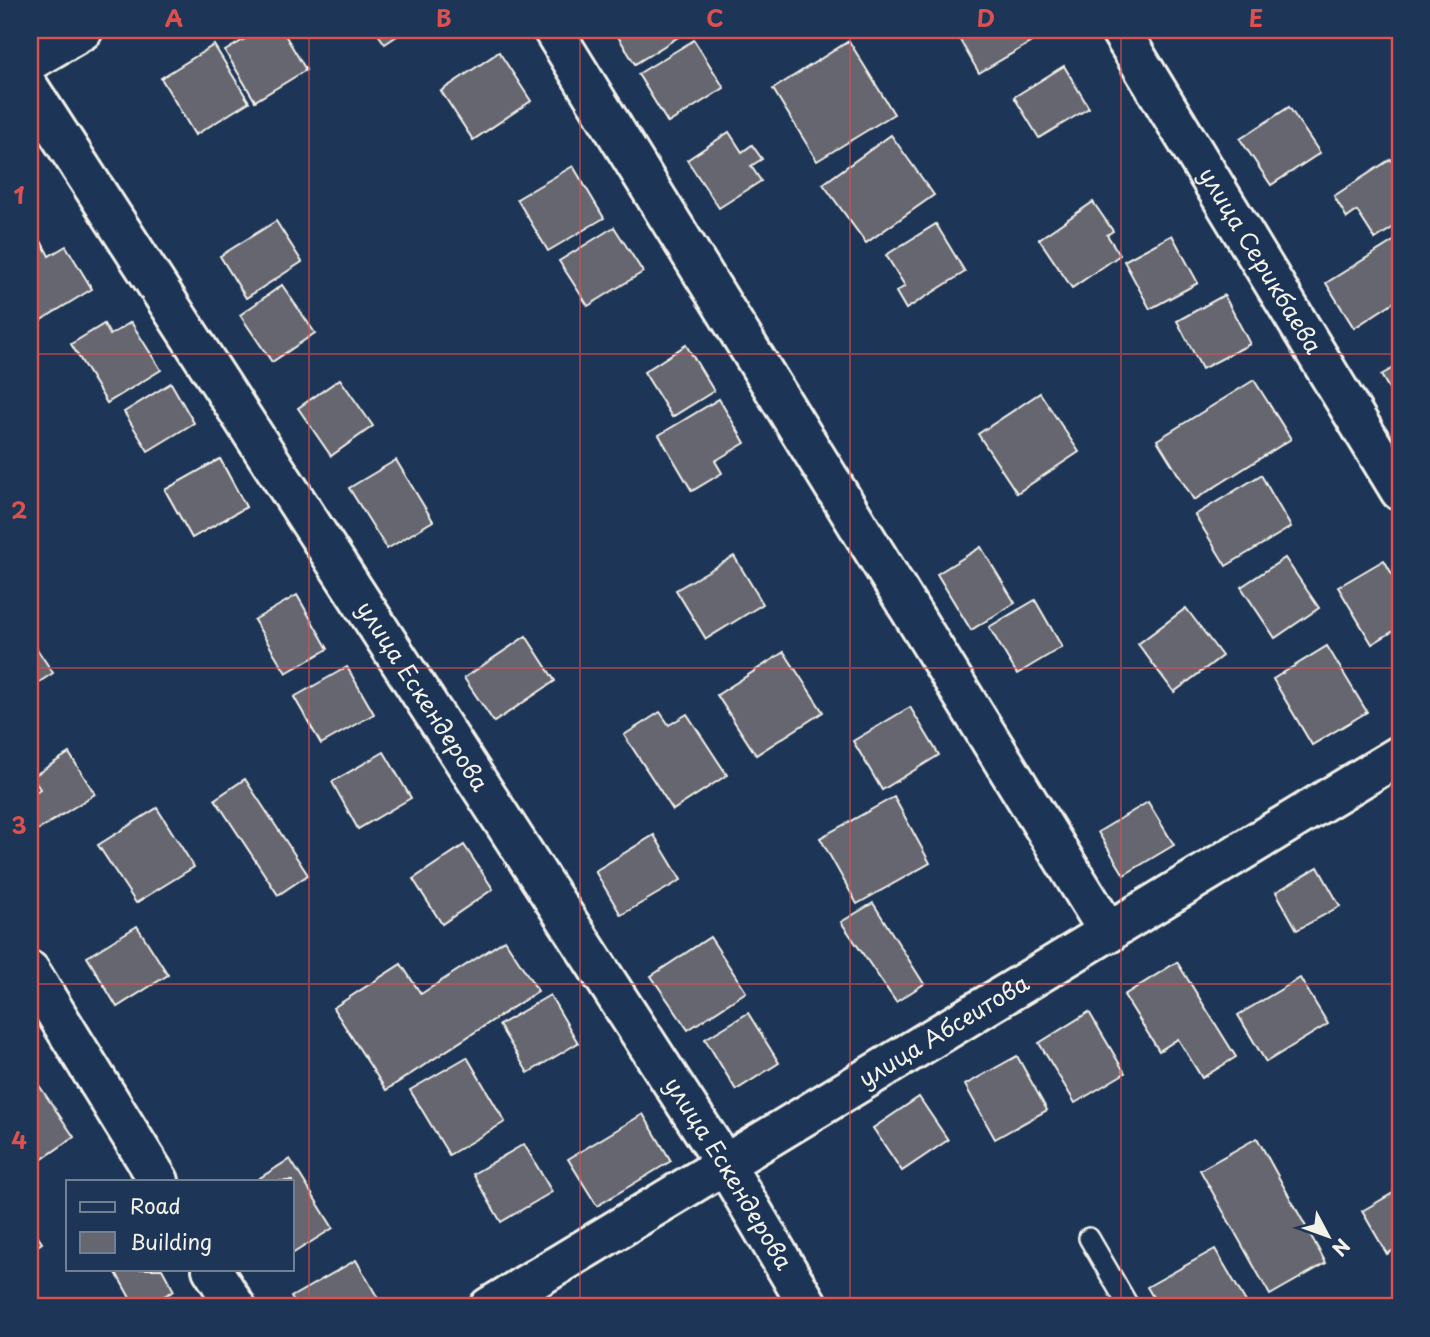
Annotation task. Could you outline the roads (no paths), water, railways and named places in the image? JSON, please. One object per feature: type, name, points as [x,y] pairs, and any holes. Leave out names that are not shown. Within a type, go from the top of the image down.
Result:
[{"type":"street","points":[[30,61],[83,30]]},
{"type":"street","points":[[553,30],[1109,933]]},
{"type":"street","name":"улица Серикбаева","points":[[1120,30],[1400,491]]},
{"type":"street","name":"улица Ескендерова","points":[[30,89],[723,1163],[809,1307]]},
{"type":"street","name":"улица Абсеитова","points":[[489,1307],[1400,755]]},
{"type":"street","points":[[30,971],[158,1180]]},
{"type":"street","points":[[213,1270],[236,1307]]},
{"type":"lane","points":[[1089,1238],[1129,1307]]}]
